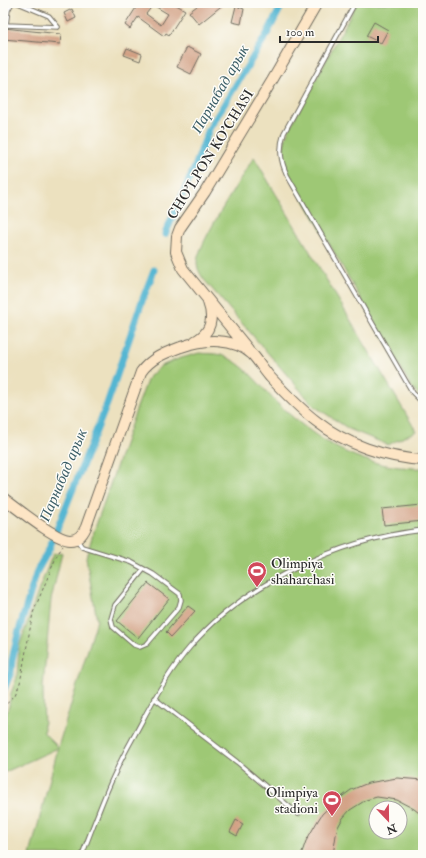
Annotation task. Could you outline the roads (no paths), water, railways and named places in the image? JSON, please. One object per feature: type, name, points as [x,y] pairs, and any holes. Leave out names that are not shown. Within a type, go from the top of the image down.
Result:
[{"type":"main road","name":"CHO'LPON KO'CHASI","points":[[317,3],[205,192],[178,232],[176,246],[180,264],[207,300],[270,376],[292,400],[317,422],[345,439],[376,451],[394,456],[423,460]]},
{"type":"main road","points":[[3,498],[46,529],[68,538],[81,535],[86,527],[141,372],[156,358],[192,343],[204,336],[210,325],[211,312],[207,300]]},
{"type":"main road","points":[[192,343],[208,341],[224,342],[239,347],[253,355]]},
{"type":"lane","points":[[12,3],[8,10],[6,25],[58,28],[49,16],[18,3]]},
{"type":"lane","points":[[355,3],[284,133],[280,154],[287,175],[407,383],[423,403]]},
{"type":"lane","points":[[82,855],[116,771],[154,698],[195,642],[209,627],[256,591],[282,575],[313,559],[374,538],[423,530]]},
{"type":"lane","points":[[68,538],[82,547],[131,562],[154,574],[180,594],[182,600],[179,607],[147,644],[140,647],[134,645],[113,627],[111,619],[115,605],[144,569]]},
{"type":"lane","points":[[154,698],[237,762],[298,814]]},
{"type":"waterway","name":"Парнабад арык","points":[[165,234],[195,167],[209,129],[267,34],[283,3]]},
{"type":"waterway","name":"Парнабад арык","points":[[3,692],[11,672],[18,634],[37,571],[49,549],[107,404],[154,270]]},
{"type":"place","name":"Olimpiya shaharchasi","points":[[257,588]]},
{"type":"place","name":"Olimpiya stadioni","points":[[332,817]]}]
